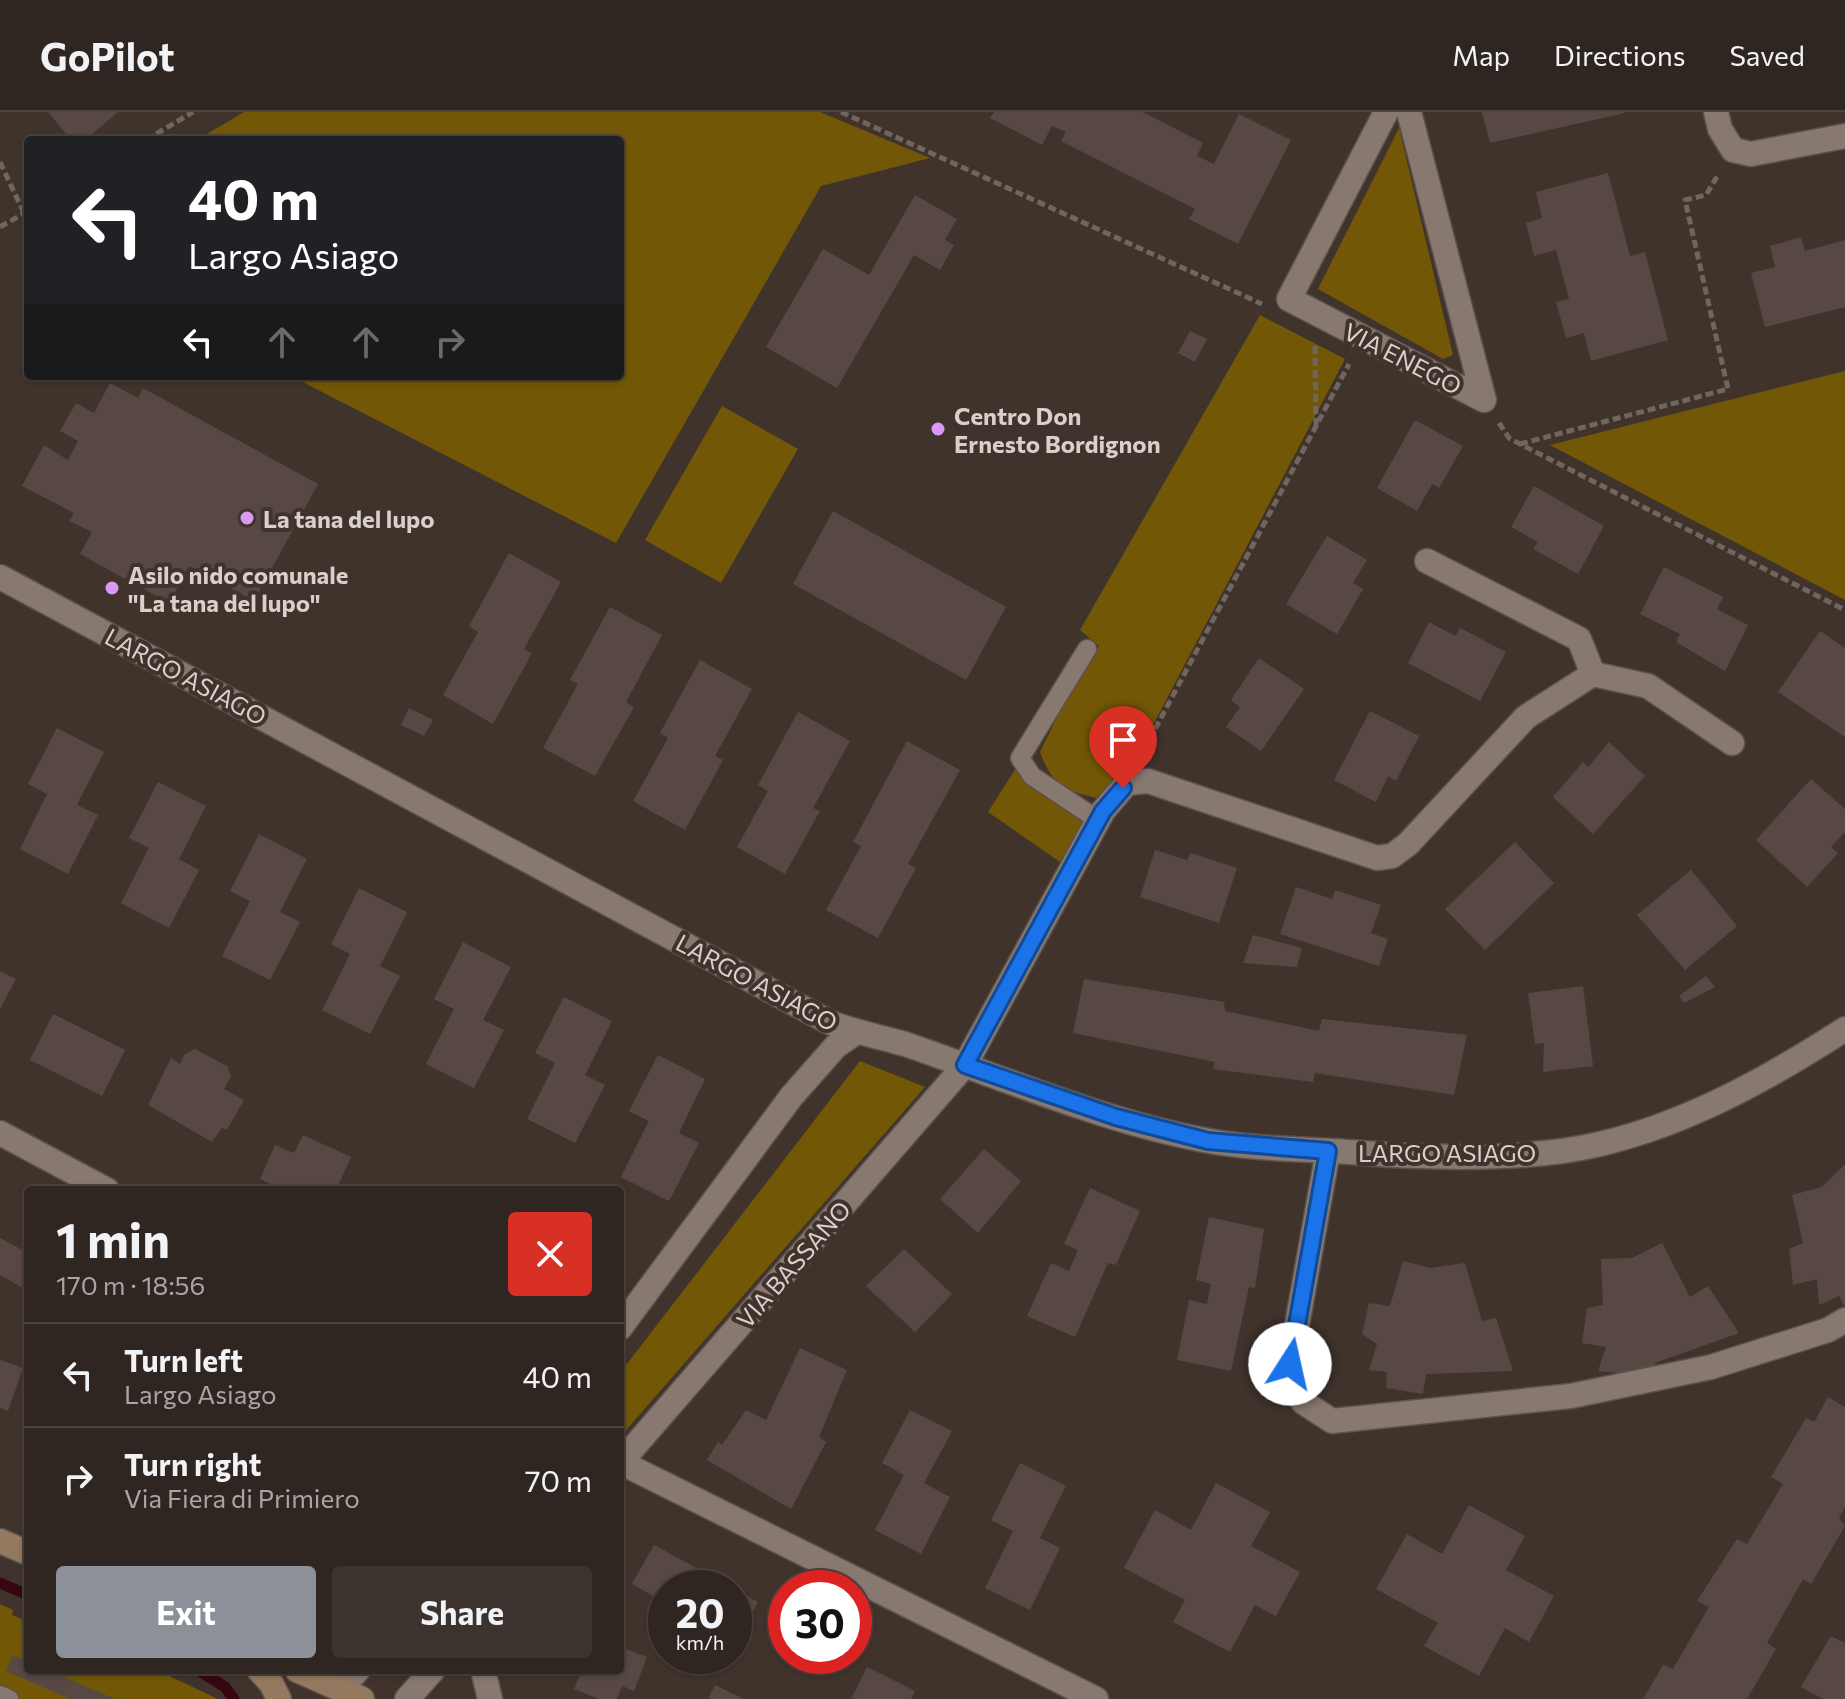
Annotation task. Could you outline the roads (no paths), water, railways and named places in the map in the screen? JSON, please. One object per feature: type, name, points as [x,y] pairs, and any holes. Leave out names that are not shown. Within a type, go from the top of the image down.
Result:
[{"type":"main road","points":[[0,1541],[24,1551]]},
{"type":"main road","points":[[263,1674],[279,1699]]},
{"type":"main road","points":[[306,1674],[351,1694]]},
{"type":"street","name":"VIA ENEGO","points":[[1386,112],[1289,299],[1484,400],[1409,112]]},
{"type":"street","points":[[1716,112],[1720,129],[1733,150],[1751,154],[1845,136]]},
{"type":"street","points":[[1427,561],[1579,639],[1593,674],[1648,686],[1732,743]]},
{"type":"street","name":"LARGO ASIAGO","points":[[0,577],[818,1016],[855,1033],[905,1044],[1116,1117],[1208,1141],[1410,1157],[1562,1150],[1599,1144],[1680,1119],[1735,1094],[1845,1029]]},
{"type":"street","name":"VIA BASSANO","points":[[624,1457],[965,1065],[1098,820],[1127,783],[1148,781],[1377,858],[1392,856],[1408,844],[1526,717],[1593,674]]},
{"type":"street","points":[[624,1323],[791,1097],[836,1046],[855,1033]]},
{"type":"street","points":[[0,1133],[99,1186]]},
{"type":"street","points":[[1328,1151],[1290,1364],[1303,1402],[1332,1421],[1571,1396],[1711,1367],[1828,1330],[1845,1320]]},
{"type":"street","points":[[624,1464],[1096,1699]]},
{"type":"street","points":[[351,1694],[357,1674]]},
{"type":"street","points":[[407,1699],[429,1674]]},
{"type":"street","points":[[484,1674],[490,1699]]},
{"type":"lane","points":[[1087,649],[1020,758],[1032,776],[1098,820]]},
{"type":"lane","points":[[0,1695],[8,1699]]},
{"type":"waterway","points":[[0,1583],[24,1593]]},
{"type":"waterway","points":[[204,1674],[225,1687],[234,1699]]},
{"type":"place","name":"Centro Don Ernesto Bordignon","points":[[938,429]]},
{"type":"place","name":"La tana del lupo","points":[[247,518]]},
{"type":"place","name":"Asilo nido comunale \"La tana del lupo\"","points":[[112,588]]}]
